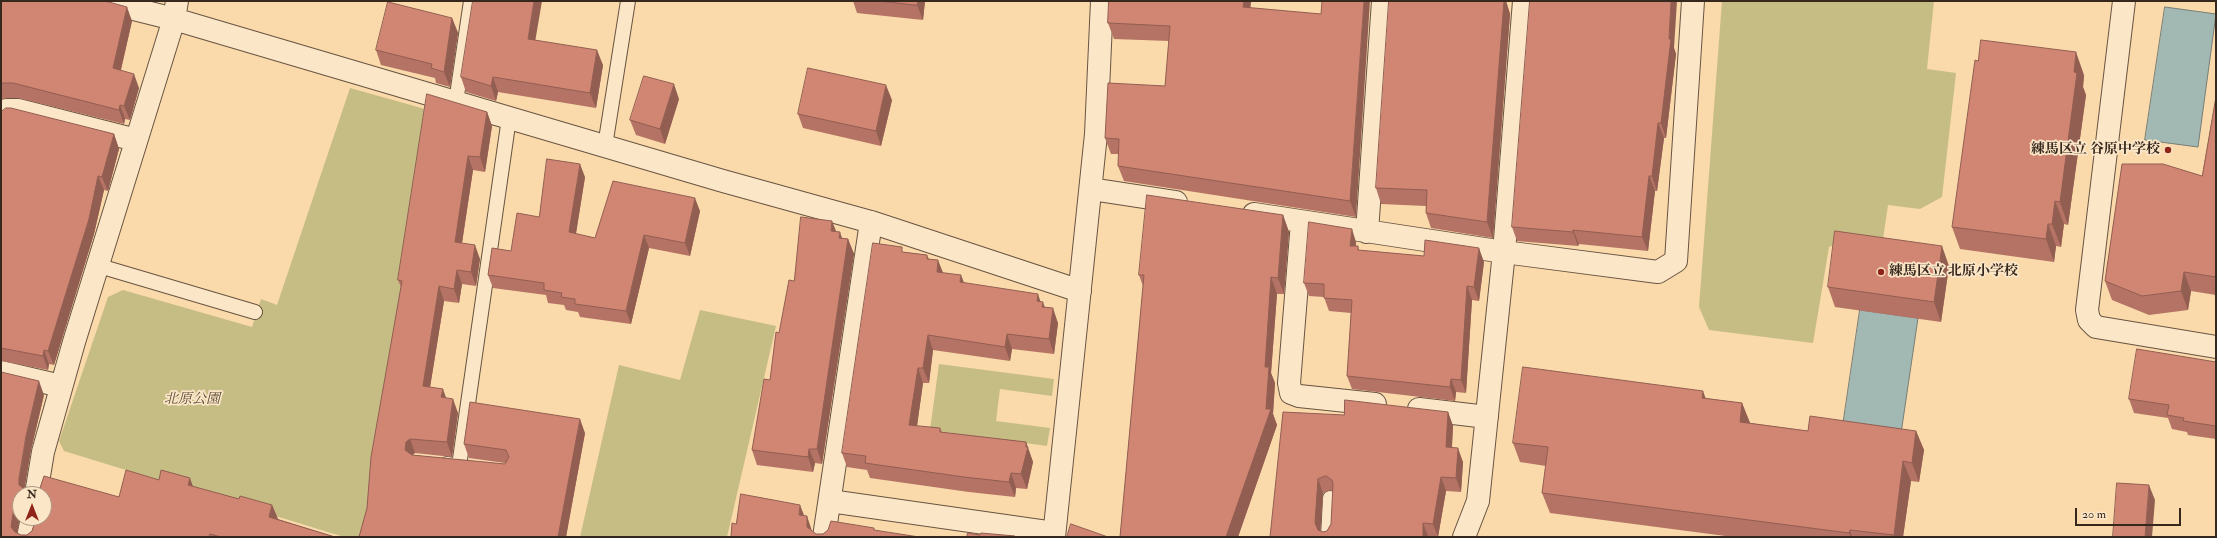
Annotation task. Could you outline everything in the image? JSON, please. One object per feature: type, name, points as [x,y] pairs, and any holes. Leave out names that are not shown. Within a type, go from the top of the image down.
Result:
[{"type":"street","points":[[102,1],[176,10],[456,102],[871,222],[1080,291]]},
{"type":"street","points":[[830,501],[1054,535],[1096,134],[1102,1]]},
{"type":"street","points":[[1368,232],[1383,1]]},
{"type":"street","points":[[1464,537],[1478,501],[1504,252],[1524,1]]},
{"type":"street","points":[[1231,211],[1504,252],[1658,272],[1676,261],[1693,1]]},
{"type":"street","points":[[2124,1],[2087,310],[2089,320],[2096,327],[2216,347]]},
{"type":"street","points":[[37,486],[43,452],[96,265],[176,10]]},
{"type":"street","points":[[1,115],[6,110],[18,110],[136,140]]},
{"type":"street","points":[[1090,189],[1200,206]]},
{"type":"street","points":[[824,537],[871,222]]},
{"type":"street","points":[[1302,222],[1289,383],[1290,393],[1299,396],[1487,417]]},
{"type":"street","points":[[1,372],[61,386]]},
{"type":"street","points":[[28,537],[30,526]]},
{"type":"lane","points":[[456,102],[471,1]]},
{"type":"lane","points":[[605,146],[628,1]]},
{"type":"lane","points":[[459,466],[509,118]]},
{"type":"lane","points":[[96,265],[254,312]]},
{"type":"lane","points":[[432,463],[475,468]]},
{"type":"lane","points":[[1328,537],[1330,498]]},
{"type":"green space","points":[[1722,1],[1934,1],[1927,69],[1956,73],[1942,197],[1920,209],[1888,205],[1882,246],[1842,241],[1829,247],[1813,343],[1709,330],[1699,307]]},
{"type":"green space","name":"北原公園","points":[[350,88],[425,109],[391,373],[363,537],[344,537],[64,451],[59,441],[108,297],[123,290],[252,327],[261,299],[277,305]]},
{"type":"green space","points":[[700,310],[776,326],[727,537],[580,537],[619,365],[680,380]]},
{"type":"green space","points":[[939,364],[1054,379],[1052,396],[1000,389],[996,421],[1050,428],[1047,446],[930,430]]},
{"type":"water","points":[[2165,7],[2216,14],[2198,147],[2145,140]]},
{"type":"water","points":[[1860,310],[1918,318],[1899,447],[1841,439]]},
{"type":"building","points":[[1,1],[105,1],[127,7],[113,68],[134,74],[124,106],[120,105],[119,110],[13,83],[1,83]]},
{"type":"building","points":[[473,1],[534,1],[528,39],[597,50],[590,93],[493,77],[491,86],[461,77]]},
{"type":"building","points":[[880,1],[918,1],[917,5]]},
{"type":"building","points":[[1109,1],[1244,1],[1243,7],[1321,14],[1322,1],[1364,1],[1350,201],[1118,166],[1119,139],[1105,138],[1108,83],[1165,86],[1170,26],[1108,23]]},
{"type":"building","points":[[1389,1],[1504,1],[1487,222],[1426,213],[1427,190],[1376,188]]},
{"type":"building","points":[[1530,1],[1671,1],[1669,39],[1671,39],[1661,123],[1658,123],[1652,176],[1649,176],[1642,237],[1573,230],[1573,232],[1512,227]]},
{"type":"building","points":[[388,2],[452,18],[444,72],[431,68],[432,64],[376,50]]},
{"type":"building","points":[[1981,40],[2076,52],[2074,72],[2077,73],[2060,202],[2055,201],[2052,224],[2048,224],[2046,239],[1952,227],[1975,60],[1978,61]]},
{"type":"building","points":[[808,68],[886,85],[876,131],[798,114]]},
{"type":"building","points":[[644,76],[674,84],[660,129],[630,120]]},
{"type":"building","points":[[427,94],[487,112],[480,157],[468,156],[455,242],[475,245],[471,272],[457,270],[454,289],[439,286],[423,386],[443,389],[441,397],[453,399],[447,442],[410,439],[406,442],[405,450],[412,455],[505,464],[509,457],[506,450],[464,444],[470,402],[580,419],[558,537],[359,537],[367,508],[371,457],[402,281],[398,280]]},
{"type":"building","points":[[2216,97],[2216,277],[2184,272],[2181,291],[2142,296],[2105,281],[2122,164],[2163,164],[2202,176]]},
{"type":"building","points":[[6,108],[114,134],[102,177],[98,176],[89,219],[48,351],[44,350],[43,356],[1,348],[1,112]]},
{"type":"building","points":[[547,159],[580,164],[569,232],[595,238],[613,181],[695,198],[685,243],[644,235],[626,311],[575,304],[575,299],[561,297],[562,293],[544,290],[544,283],[488,275],[492,248],[511,251],[517,213],[539,217]]},
{"type":"building","points":[[1147,195],[1283,215],[1278,278],[1271,277],[1265,367],[1269,367],[1266,409],[1271,409],[1226,537],[1120,537],[1144,275],[1139,275]]},
{"type":"building","points":[[801,217],[832,221],[831,231],[840,232],[839,238],[848,239],[817,449],[809,449],[808,457],[752,450],[764,379],[770,380],[776,332],[779,333],[789,280],[794,281]]},
{"type":"building","points":[[1309,222],[1352,229],[1350,246],[1358,246],[1358,250],[1424,256],[1425,240],[1479,248],[1474,287],[1467,286],[1461,380],[1451,379],[1450,387],[1347,376],[1352,300],[1324,298],[1324,284],[1304,283]]},
{"type":"building","points":[[1835,231],[1942,246],[1934,302],[1828,287]]},
{"type":"building","points":[[873,243],[902,247],[902,252],[927,255],[927,259],[938,260],[937,272],[961,275],[960,282],[1038,294],[1037,301],[1043,302],[1042,307],[1053,308],[1049,339],[1007,334],[1005,347],[928,335],[923,368],[918,368],[909,425],[940,428],[940,432],[1026,442],[1026,447],[1028,447],[1021,474],[1011,473],[1009,482],[865,463],[866,456],[842,453]]},
{"type":"building","points":[[2137,349],[2216,362],[2216,426],[2183,421],[2184,418],[2167,415],[2169,405],[2129,399]]},
{"type":"building","points":[[1523,367],[1703,391],[1702,398],[1742,403],[1740,422],[1808,431],[1810,416],[1916,431],[1912,463],[1903,461],[1894,535],[1850,530],[1849,533],[1542,493],[1548,447],[1513,443]]},
{"type":"building","points":[[1,372],[39,381],[26,436],[19,478],[20,486],[12,486],[11,527],[15,532],[21,535],[27,535],[32,531],[34,526],[52,526],[52,486],[41,486],[44,476],[119,497],[126,470],[159,480],[161,470],[190,478],[188,485],[239,499],[240,496],[272,505],[269,517],[335,537],[221,537],[210,534],[209,537],[1,537]]},
{"type":"building","points":[[1345,400],[1448,412],[1446,447],[1458,448],[1456,478],[1441,477],[1433,524],[1423,523],[1423,537],[1270,537],[1283,412],[1344,415]],"holes":[[[1326,476],[1332,480],[1331,524],[1327,531],[1323,532],[1318,530],[1315,523],[1318,479]]]},
{"type":"building","points":[[2117,483],[2149,485],[2145,537],[2113,537]]},
{"type":"building","points":[[741,494],[800,505],[799,515],[807,516],[807,527],[816,534],[823,534],[828,530],[831,521],[919,537],[731,537],[732,523],[736,524]]},
{"type":"building","points":[[1071,524],[1108,537],[1067,537]]},
{"type":"building","points":[[968,533],[980,535],[981,533],[1015,537],[967,537]]},
{"type":"place","name":"練馬区立 谷原中学校","points":[[2168,150]]},
{"type":"place","name":"練馬区立 北原小学校","points":[[1881,272]]}]
